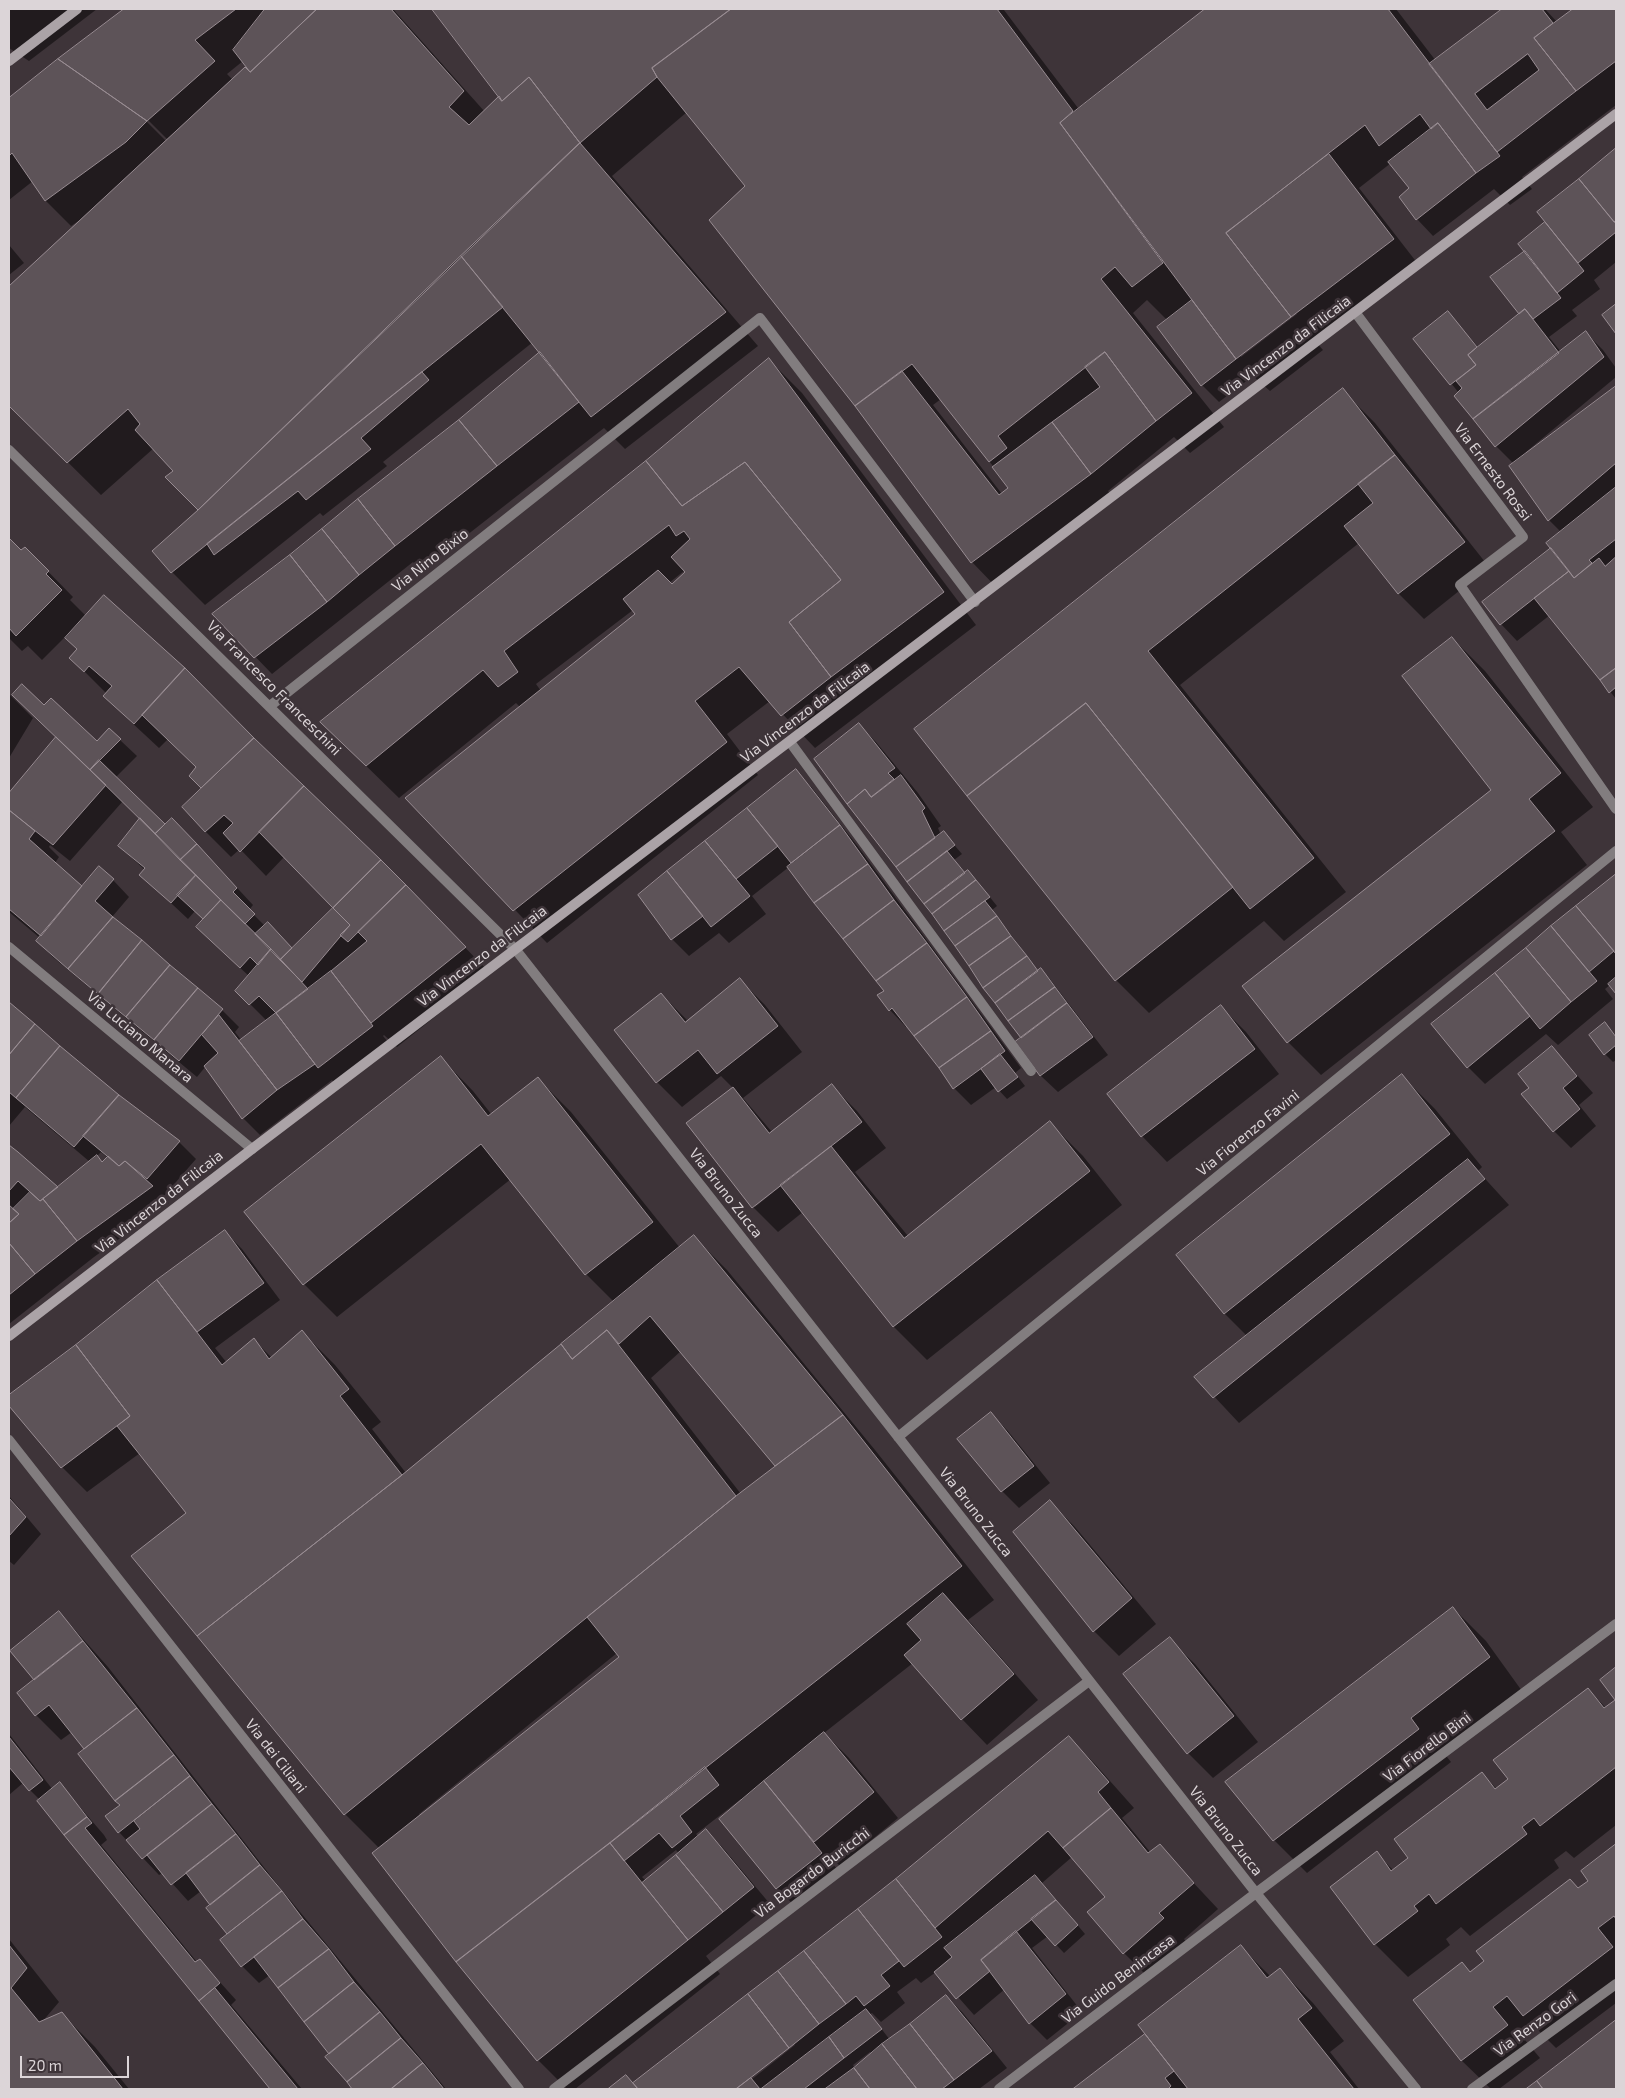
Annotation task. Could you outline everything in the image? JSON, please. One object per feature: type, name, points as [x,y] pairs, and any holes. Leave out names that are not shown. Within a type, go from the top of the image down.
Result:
[{"type":"street","points":[[9,61],[77,9]]},
{"type":"street","name":"Via Vincenzo da Filicaia","points":[[9,1336],[252,1149],[1616,114]]},
{"type":"street","name":"Via Ernesto Rossi","points":[[1355,312],[1523,537],[1460,585],[1616,809]]},
{"type":"street","name":"Via Nino Bixio","points":[[270,706],[760,318],[975,602]]},
{"type":"street","name":"Via Francesco Franceschini","points":[[9,450],[516,950]]},
{"type":"street","points":[[790,742],[1031,1071]]},
{"type":"street","name":"Via Fiorenzo Favini","points":[[898,1437],[1616,851]]},
{"type":"street","name":"Via Luciano Manara","points":[[9,947],[252,1149]]},
{"type":"street","name":"Via Bruno Zucca","points":[[516,950],[1256,1893],[1416,2089]]},
{"type":"street","name":"Via dei Ciliani","points":[[9,1440],[519,2089]]},
{"type":"street","name":"Via Fiorello Bini","points":[[1256,1893],[1616,1624]]},
{"type":"street","name":"Via Bogardo Buricchi","points":[[554,2089],[1089,1680]]},
{"type":"street","name":"Via Guido Benincasa","points":[[999,2089],[1256,1893]]},
{"type":"street","name":"Via Renzo Gori","points":[[1472,2089],[1616,1984]]},
{"type":"building","points":[[124,9],[236,9],[195,40],[215,61],[147,121],[58,59]]},
{"type":"building","points":[[265,9],[317,9],[250,72],[233,50]]},
{"type":"building","points":[[317,9],[391,9],[464,91],[449,107],[469,125],[499,96],[502,101],[529,77],[580,143],[198,510],[165,477],[173,471],[135,430],[140,424],[128,409],[67,463],[9,406],[9,286],[245,67],[250,72]]},
{"type":"building","points":[[432,9],[731,9],[652,68],[657,77],[580,143],[529,77],[502,101]]},
{"type":"building","points":[[731,9],[997,9],[1073,111],[1060,123],[1163,263],[1132,287],[1115,267],[1101,279],[1192,393],[1156,421],[1105,352],[998,436],[1007,448],[989,462],[912,364],[855,406],[709,220],[745,186],[657,77],[652,68]]},
{"type":"building","points":[[1205,9],[1388,9],[1500,156],[1476,173],[1438,123],[1431,129],[1420,114],[1379,146],[1365,125],[1226,233],[1291,317],[1236,359],[1060,123]]},
{"type":"building","points":[[1502,9],[1542,9],[1553,23],[1534,38],[1576,91],[1497,152],[1429,64]],"holes":[[[1528,54],[1539,70],[1487,110],[1475,94]]]},
{"type":"building","points":[[1573,9],[1616,9],[1616,61],[1576,91],[1534,38]]},
{"type":"building","points":[[58,59],[147,121],[126,142],[45,201],[12,153],[9,156],[9,98]]},
{"type":"building","points":[[1438,123],[1476,173],[1416,220],[1399,197],[1409,188],[1388,162]]},
{"type":"building","points":[[580,143],[726,312],[591,417],[461,256]]},
{"type":"building","points":[[1616,148],[1616,220],[1614,222],[1579,179]]},
{"type":"building","points":[[1329,154],[1394,239],[1291,317],[1226,233]]},
{"type":"building","points":[[1579,179],[1616,224],[1616,232],[1578,263],[1537,212]]},
{"type":"building","points":[[1545,222],[1584,271],[1557,293],[1518,244]]},
{"type":"building","points":[[1525,251],[1561,298],[1533,319],[1525,309],[1519,314],[1490,277]]},
{"type":"building","points":[[461,256],[503,307],[171,573],[152,551],[198,510]]},
{"type":"building","points":[[1192,300],[1236,359],[1201,386],[1157,327]]},
{"type":"building","points":[[1616,304],[1616,334],[1602,315]]},
{"type":"building","points":[[1525,309],[1559,353],[1473,419],[1454,396],[1462,388],[1456,381],[1476,365],[1468,355]]},
{"type":"building","points":[[1448,311],[1477,347],[1468,355],[1476,365],[1450,385],[1413,339]]},
{"type":"building","points":[[1586,331],[1604,357],[1495,447],[1473,419]]},
{"type":"building","points":[[540,352],[579,402],[497,466],[459,420]]},
{"type":"building","points":[[1105,352],[1156,421],[1091,474],[1052,422],[1100,387],[1085,367]]},
{"type":"building","points":[[769,358],[944,592],[831,677],[789,622],[841,580],[745,462],[682,506],[646,461]]},
{"type":"building","points":[[902,371],[999,495],[1008,488],[992,467],[1052,422],[1091,474],[971,563],[855,406]]},
{"type":"building","points":[[422,372],[429,380],[361,438],[371,449],[306,500],[298,491],[214,555],[207,544]]},
{"type":"building","points":[[1616,386],[1616,463],[1548,521],[1509,466]]},
{"type":"building","points":[[1343,388],[1395,455],[1148,651],[1314,858],[1250,909],[1086,703],[967,796],[914,729]]},
{"type":"building","points":[[459,420],[497,466],[395,546],[358,499]]},
{"type":"building","points":[[1395,455],[1465,542],[1398,594],[1344,526],[1373,503],[1358,484]]},
{"type":"building","points":[[646,461],[682,506],[745,462],[841,580],[789,622],[831,677],[781,716],[739,667],[695,701],[727,742],[513,911],[405,798],[635,614],[623,599],[658,570],[672,584],[685,572],[671,557],[690,539],[684,531],[676,536],[669,525],[504,651],[518,672],[498,687],[483,670],[366,766],[320,722]]},
{"type":"building","points":[[1616,487],[1616,539],[1589,560],[1592,563],[1574,578],[1546,543]]},
{"type":"building","points":[[358,499],[395,546],[359,575],[322,529]]},
{"type":"building","points":[[322,529],[359,575],[327,602],[290,555]]},
{"type":"building","points":[[9,538],[21,550],[25,547],[49,571],[46,574],[62,590],[16,636],[9,628]]},
{"type":"building","points":[[1551,548],[1569,571],[1500,625],[1482,602]]},
{"type":"building","points":[[290,555],[327,602],[254,658],[212,614]]},
{"type":"building","points":[[1616,557],[1616,668],[1600,680],[1534,598],[1569,571],[1574,578],[1599,558],[1605,566]]},
{"type":"building","points":[[104,595],[185,668],[134,724],[103,696],[112,686],[89,666],[84,672],[69,658],[77,649],[65,638]]},
{"type":"building","points":[[1452,637],[1561,773],[1529,799],[1555,831],[1287,1043],[1242,986],[1491,790],[1402,676]]},
{"type":"building","points":[[185,668],[254,738],[201,788],[189,776],[196,767],[142,715]]},
{"type":"building","points":[[1616,668],[1616,687],[1609,693],[1600,680]]},
{"type":"building","points":[[22,684],[44,705],[51,698],[97,741],[109,728],[121,739],[90,770],[12,695]]},
{"type":"building","points":[[1086,703],[1233,887],[1115,981],[967,796]]},
{"type":"building","points":[[859,723],[895,768],[888,773],[894,779],[871,797],[865,789],[847,804],[814,759]]},
{"type":"building","points":[[56,737],[106,785],[53,845],[9,810],[9,793]]},
{"type":"building","points":[[254,738],[304,786],[240,852],[223,833],[233,823],[224,815],[205,832],[182,807]]},
{"type":"building","points":[[99,760],[165,824],[155,834],[90,770]]},
{"type":"building","points":[[796,769],[840,825],[791,863],[747,808]]},
{"type":"building","points":[[901,775],[925,808],[922,811],[935,838],[896,867],[847,804],[865,789],[871,797]]},
{"type":"building","points":[[304,786],[381,860],[333,908],[259,832]]},
{"type":"building","points":[[747,808],[778,846],[736,879],[705,841]]},
{"type":"building","points":[[9,810],[35,831],[29,839],[82,886],[41,936],[9,909]]},
{"type":"building","points":[[140,818],[196,875],[171,903],[139,875],[145,868],[118,846]]},
{"type":"building","points":[[172,818],[197,844],[180,860],[155,834]]},
{"type":"building","points":[[840,825],[868,864],[814,903],[787,867]]},
{"type":"building","points":[[944,831],[955,845],[907,882],[896,867]]},
{"type":"building","points":[[705,841],[750,896],[711,927],[667,871]]},
{"type":"building","points":[[197,844],[237,888],[233,892],[255,914],[245,924],[180,860]]},
{"type":"building","points":[[947,851],[965,873],[924,904],[907,882]]},
{"type":"building","points":[[381,860],[406,885],[348,942],[340,935],[350,925],[333,908]]},
{"type":"building","points":[[868,864],[894,900],[843,939],[814,903]]},
{"type":"building","points":[[99,866],[114,879],[95,901],[113,917],[68,969],[36,941]]},
{"type":"building","points":[[968,870],[976,880],[932,914],[924,904]]},
{"type":"building","points":[[667,871],[703,916],[671,940],[638,895]]},
{"type":"building","points":[[1616,874],[1616,954],[1576,906]]},
{"type":"building","points":[[196,875],[221,900],[203,919],[177,895]]},
{"type":"building","points":[[976,880],[990,897],[944,931],[932,914]]},
{"type":"building","points":[[406,885],[466,947],[371,1023],[331,971],[367,941],[358,932]]},
{"type":"building","points":[[221,900],[271,949],[258,965],[250,957],[240,968],[196,927]]},
{"type":"building","points":[[894,900],[927,943],[876,981],[843,939]]},
{"type":"building","points":[[985,901],[997,916],[955,946],[944,931]]},
{"type":"building","points":[[1576,906],[1614,951],[1589,972],[1551,926]]},
{"type":"building","points":[[333,908],[350,925],[302,982],[280,960]]},
{"type":"building","points":[[997,916],[1011,936],[969,966],[955,946]]},
{"type":"building","points":[[113,917],[142,940],[98,994],[68,969]]},
{"type":"building","points":[[268,922],[292,948],[280,960],[255,934]]},
{"type":"building","points":[[1551,926],[1597,981],[1571,1002],[1526,948]]},
{"type":"building","points":[[1011,936],[1027,956],[983,988],[969,966]]},
{"type":"building","points":[[142,940],[170,965],[126,1017],[98,994]]},
{"type":"building","points":[[927,943],[967,997],[914,1036],[892,1008],[889,1011],[877,995],[884,991],[876,981]]},
{"type":"building","points":[[1526,948],[1571,1002],[1540,1029],[1495,973]]},
{"type":"building","points":[[271,949],[308,989],[276,1013],[259,996],[249,1005],[235,991]]},
{"type":"building","points":[[1027,956],[1038,971],[995,1003],[983,988]]},
{"type":"building","points":[[170,965],[198,988],[154,1040],[126,1017]]},
{"type":"building","points":[[1041,968],[1055,987],[1008,1021],[995,1003]]},
{"type":"building","points":[[331,971],[373,1026],[318,1068],[276,1013]]},
{"type":"building","points":[[1495,973],[1530,1016],[1467,1068],[1431,1024]]},
{"type":"building","points":[[1616,977],[1616,994],[1608,984]]},
{"type":"building","points":[[740,978],[778,1026],[717,1074],[698,1050],[656,1083],[614,1030],[661,993],[685,1022]]},
{"type":"building","points":[[1055,987],[1067,1003],[1021,1038],[1008,1021]]},
{"type":"building","points":[[198,988],[223,1009],[179,1061],[154,1040]]},
{"type":"building","points":[[967,997],[991,1031],[939,1068],[914,1036]]},
{"type":"building","points":[[9,1002],[35,1024],[9,1055]]},
{"type":"building","points":[[1067,1003],[1093,1037],[1040,1076],[1015,1042]]},
{"type":"building","points":[[1221,1005],[1255,1049],[1141,1137],[1107,1094]]},
{"type":"building","points":[[276,1013],[315,1064],[277,1090],[239,1041]]},
{"type":"building","points":[[219,1015],[277,1090],[242,1119],[204,1066],[218,1053],[202,1035]]},
{"type":"building","points":[[1605,1022],[1616,1037],[1616,1045],[1604,1055],[1589,1035]]},
{"type":"building","points":[[35,1024],[60,1046],[16,1098],[9,1092],[9,1055]]},
{"type":"building","points":[[991,1031],[1005,1051],[953,1089],[939,1068]]},
{"type":"building","points":[[60,1046],[119,1095],[74,1147],[16,1098]]},
{"type":"building","points":[[1552,1046],[1577,1076],[1563,1088],[1580,1109],[1553,1132],[1521,1094],[1529,1088],[1518,1074]]},
{"type":"building","points":[[1000,1054],[1018,1077],[998,1092],[981,1069]]},
{"type":"building","points":[[441,1056],[488,1116],[538,1077],[653,1222],[585,1275],[481,1144],[303,1285],[244,1212]]},
{"type":"building","points":[[1402,1074],[1450,1134],[1224,1314],[1176,1255]]},
{"type":"building","points":[[832,1084],[862,1122],[752,1208],[686,1123],[733,1087],[769,1133]]},
{"type":"building","points":[[119,1095],[180,1141],[147,1179],[125,1161],[119,1166],[83,1136]]},
{"type":"building","points":[[1050,1121],[1090,1171],[893,1327],[780,1185],[831,1146],[904,1238]]},
{"type":"building","points":[[9,1145],[58,1187],[40,1201],[18,1181],[9,1191]]},
{"type":"building","points":[[97,1155],[102,1162],[108,1156],[119,1166],[125,1161],[153,1186],[77,1241],[43,1199]]},
{"type":"building","points":[[1468,1159],[1485,1179],[1213,1398],[1194,1377]]},
{"type":"building","points":[[30,1192],[40,1201],[43,1199],[77,1241],[35,1274],[9,1243],[9,1223],[19,1214],[13,1209]]},
{"type":"building","points":[[9,1205],[19,1214],[9,1223]]},
{"type":"building","points":[[225,1230],[264,1283],[197,1332],[157,1280]]},
{"type":"building","points":[[694,1235],[843,1415],[775,1466],[650,1316],[619,1344],[607,1330],[572,1359],[561,1344]]},
{"type":"building","points":[[9,1243],[35,1274],[9,1295]]},
{"type":"building","points":[[157,1280],[222,1365],[254,1338],[269,1359],[302,1330],[349,1389],[340,1396],[402,1475],[197,1636],[131,1556],[186,1513],[117,1426],[130,1416],[76,1345]]},
{"type":"building","points":[[607,1330],[736,1496],[344,1815],[197,1636],[402,1475],[561,1344],[572,1359]]},
{"type":"building","points":[[76,1345],[130,1416],[61,1468],[9,1406],[9,1395]]},
{"type":"building","points":[[991,1412],[1034,1466],[1001,1492],[957,1439]]},
{"type":"building","points":[[843,1415],[962,1566],[456,1962],[372,1853],[619,1657],[587,1617],[736,1496]]},
{"type":"building","points":[[9,1498],[26,1517],[9,1536]]},
{"type":"building","points":[[1050,1500],[1132,1598],[1093,1632],[1013,1532]]},
{"type":"building","points":[[943,1593],[1014,1674],[961,1720],[904,1655],[921,1640],[907,1624]]},
{"type":"building","points":[[1453,1607],[1490,1657],[1411,1718],[1419,1729],[1273,1841],[1225,1782]]},
{"type":"building","points":[[59,1611],[83,1641],[34,1680],[10,1651]]},
{"type":"building","points":[[1170,1637],[1234,1716],[1187,1754],[1123,1674]]},
{"type":"building","points":[[83,1641],[137,1708],[84,1749],[49,1705],[35,1716],[17,1693]]},
{"type":"building","points":[[1616,1667],[1616,1767],[1540,1826],[1534,1818],[1522,1827],[1527,1834],[1436,1904],[1429,1894],[1414,1906],[1418,1911],[1374,1945],[1330,1887],[1377,1851],[1391,1871],[1408,1858],[1394,1839],[1482,1772],[1495,1789],[1508,1779],[1493,1760],[1588,1688],[1604,1708],[1615,1700],[1600,1680]]},
{"type":"building","points":[[137,1708],[174,1755],[115,1801],[78,1754]]},
{"type":"building","points":[[824,1732],[874,1792],[814,1842],[764,1781]]},
{"type":"building","points":[[1069,1736],[1109,1782],[1098,1792],[1111,1808],[1063,1848],[1048,1831],[935,1928],[896,1879]]},
{"type":"building","points":[[9,1737],[43,1780],[29,1791],[9,1767]]},
{"type":"building","points":[[174,1755],[190,1776],[118,1833],[105,1816],[120,1805],[115,1801]]},
{"type":"building","points":[[705,1767],[719,1785],[680,1816],[692,1832],[672,1848],[659,1833],[624,1861],[610,1843]]},
{"type":"building","points":[[190,1776],[212,1804],[142,1859],[126,1840],[140,1829],[134,1821]]},
{"type":"building","points":[[764,1781],[822,1853],[776,1889],[719,1819]]},
{"type":"building","points":[[60,1782],[87,1817],[64,1835],[37,1801]]},
{"type":"building","points":[[212,1804],[236,1834],[171,1885],[147,1855]]},
{"type":"building","points":[[1111,1808],[1148,1853],[1160,1844],[1194,1883],[1159,1913],[1164,1918],[1123,1954],[1087,1912],[1105,1897],[1063,1848]]},
{"type":"building","points":[[87,1817],[92,1823],[85,1828],[195,1962],[200,1959],[220,1983],[199,2001],[64,1835]]},
{"type":"building","points":[[706,1829],[754,1887],[723,1912],[676,1855]]},
{"type":"building","points":[[236,1834],[260,1865],[210,1905],[186,1873]]},
{"type":"building","points":[[610,1843],[688,1940],[537,2061],[456,1962]]},
{"type":"building","points":[[1616,1844],[1616,1919],[1614,1916],[1598,1928],[1613,1947],[1523,2016],[1507,1996],[1493,2007],[1508,2025],[1461,2061],[1413,2000],[1462,1962],[1470,1972],[1484,1961],[1476,1951],[1570,1879],[1578,1888],[1588,1881],[1581,1871]]},
{"type":"building","points":[[676,1855],[723,1912],[688,1940],[642,1883]]},
{"type":"building","points":[[260,1865],[282,1891],[227,1934],[206,1908]]},
{"type":"building","points":[[1035,1875],[1056,1900],[981,1960],[990,1971],[956,1999],[934,1972],[952,1957],[944,1948]]},
{"type":"building","points":[[896,1879],[942,1937],[904,1967],[858,1909]]},
{"type":"building","points":[[282,1891],[303,1919],[241,1967],[220,1940]]},
{"type":"building","points":[[1056,1900],[1078,1925],[1055,1946],[1031,1919]]},
{"type":"building","points":[[858,1909],[899,1961],[881,1975],[890,1986],[864,2006],[856,1996],[846,2004],[804,1951]]},
{"type":"building","points":[[303,1919],[329,1949],[278,1988],[254,1957]]},
{"type":"building","points":[[1016,1931],[1066,1994],[1029,2024],[981,1960]]},
{"type":"building","points":[[9,1945],[27,1968],[11,1988],[39,2022],[62,2012],[123,2089],[9,2089]]},
{"type":"building","points":[[1241,1945],[1267,1978],[1280,1968],[1312,2008],[1298,2019],[1354,2089],[1188,2089],[1138,2025]]},
{"type":"building","points":[[329,1949],[354,1982],[304,2022],[278,1988]]},
{"type":"building","points":[[804,1951],[846,2004],[819,2024],[778,1971]]},
{"type":"building","points":[[778,1971],[819,2024],[789,2048],[748,1994]]},
{"type":"building","points":[[354,1982],[380,2012],[329,2054],[304,2022]]},
{"type":"building","points":[[215,1988],[298,2089],[270,2089],[199,2001]]},
{"type":"building","points":[[748,1994],[789,2048],[736,2089],[638,2089],[633,2083]]},
{"type":"building","points":[[946,1995],[992,2051],[954,2080],[910,2024]]},
{"type":"building","points":[[866,2009],[882,2029],[844,2058],[829,2037]]},
{"type":"building","points":[[380,2012],[401,2038],[347,2082],[325,2057]]},
{"type":"building","points":[[1616,2020],[1616,2089],[1543,2089],[1537,2081]]},
{"type":"building","points":[[910,2024],[954,2080],[942,2089],[917,2089],[882,2044]]},
{"type":"building","points":[[1145,2034],[1174,2071],[1165,2078],[1171,2086],[1168,2089],[1073,2089]]},
{"type":"building","points":[[829,2037],[844,2058],[804,2089],[761,2089]]},
{"type":"building","points":[[401,2038],[423,2063],[391,2089],[352,2089],[347,2082]]},
{"type":"building","points":[[882,2044],[917,2089],[870,2089],[854,2068]]},
{"type":"building","points":[[423,2063],[444,2089],[391,2089]]},
{"type":"building","points":[[854,2068],[870,2089],[825,2089]]},
{"type":"building","points":[[626,2075],[638,2089],[608,2089]]},
{"type":"building","points":[[751,2078],[760,2089],[736,2089]]},
{"type":"building","points":[[1537,2081],[1543,2089],[1526,2089]]}]
